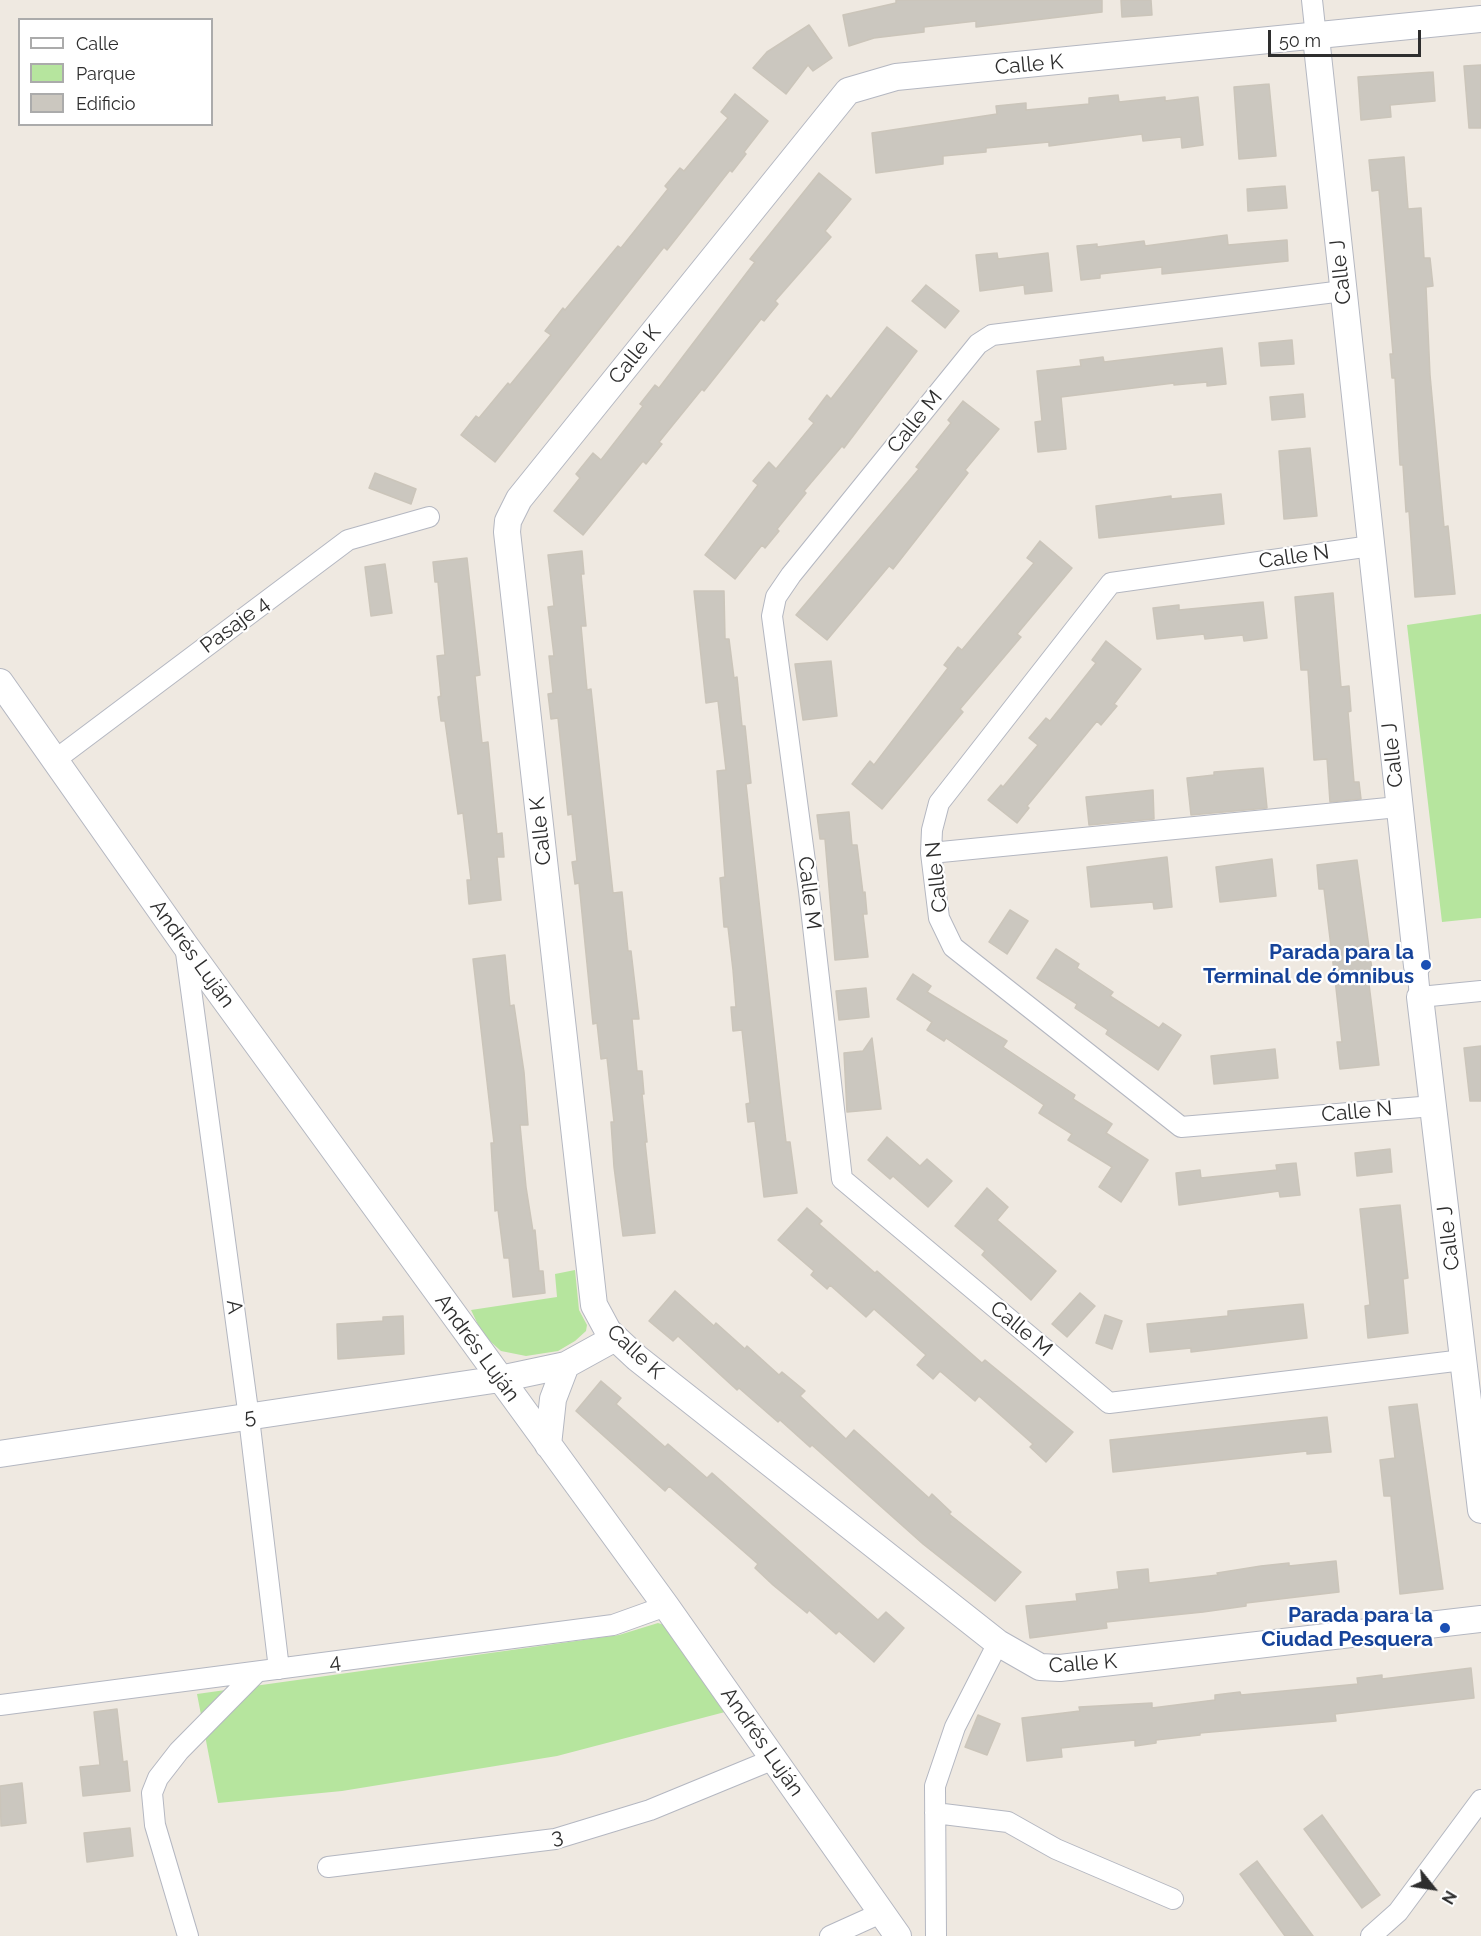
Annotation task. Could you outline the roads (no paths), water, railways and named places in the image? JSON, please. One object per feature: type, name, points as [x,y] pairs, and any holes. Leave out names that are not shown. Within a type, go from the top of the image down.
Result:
[{"type":"street","name":"Calle J","points":[[1312,0],[1398,807],[1481,1510]]},
{"type":"street","name":"Calle K","points":[[1481,20],[896,77],[848,91],[534,481],[512,511],[507,532],[594,1305],[608,1331],[637,1358],[998,1643],[1040,1668],[1060,1668],[1481,1619]]},
{"type":"street","name":"Calle M","points":[[1344,291],[992,335],[978,344],[791,575],[776,597],[772,616],[809,891],[842,1179],[1109,1403],[1463,1360]]},
{"type":"street","name":"Pasaje 4","points":[[54,760],[348,540],[429,517]]},
{"type":"street","name":"Calle N","points":[[1371,546],[1111,583],[939,804],[932,830],[932,853],[939,918],[953,947],[1181,1127],[1433,1106]]},
{"type":"street","name":"Andrés Luján","points":[[0,682],[185,945],[666,1606],[898,1936]]},
{"type":"street","points":[[932,853],[1398,807]]},
{"type":"street","name":"A","points":[[185,945],[249,1418],[279,1669]]},
{"type":"street","points":[[1420,997],[1481,991]]},
{"type":"street","name":"5","points":[[0,1454],[500,1379],[566,1365],[615,1338]]},
{"type":"street","points":[[548,1445],[553,1399],[566,1365]]},
{"type":"street","name":"4","points":[[0,1705],[613,1625],[666,1606]]},
{"type":"street","points":[[936,1936],[935,1786],[955,1727],[998,1643]]},
{"type":"street","points":[[188,1936],[155,1825],[152,1793],[158,1779],[180,1751],[257,1672]]},
{"type":"street","name":"3","points":[[328,1867],[555,1839],[650,1810],[774,1759]]},
{"type":"street","points":[[1371,1936],[1398,1912],[1481,1800]]},
{"type":"street","points":[[935,1813],[1008,1822],[1056,1849],[1173,1899]]},
{"type":"street","points":[[830,1936],[881,1913]]},
{"type":"place","name":"Parada para la Terminal de ómnibus","points":[[1426,965]]},
{"type":"place","name":"Parada para la Ciudad Pesquera","points":[[1445,1628]]}]
